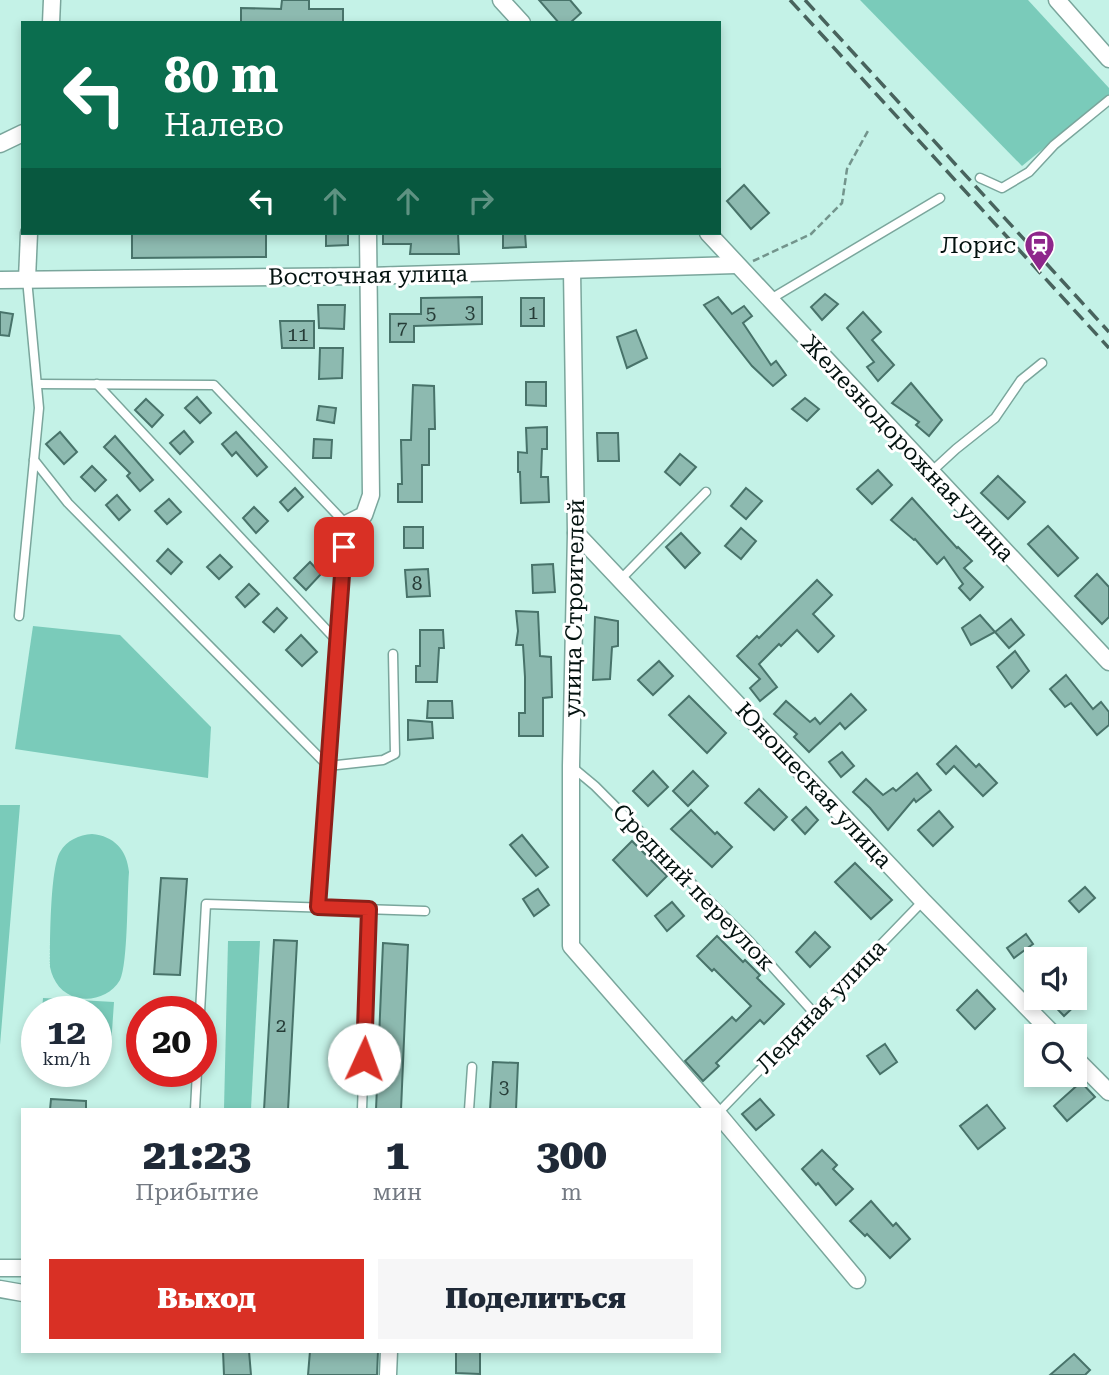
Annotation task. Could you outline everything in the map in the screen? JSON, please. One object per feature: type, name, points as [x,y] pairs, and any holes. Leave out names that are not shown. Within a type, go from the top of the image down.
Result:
[{"type":"street","points":[[51,21],[52,0]]},
{"type":"street","points":[[501,0],[520,21]]},
{"type":"street","points":[[1057,0],[1107,53]]},
{"type":"street","points":[[0,144],[21,134]]},
{"type":"street","points":[[27,279],[29,235]]},
{"type":"street","points":[[346,524],[364,515],[371,495],[368,235]]},
{"type":"street","name":"Железнодорожная улица","points":[[710,235],[1109,662]]},
{"type":"street","name":"Восточная улица","points":[[0,280],[368,276],[736,265]]},
{"type":"street","name":"улица Строителей","points":[[572,270],[576,533],[571,765],[571,946],[713,1108]]},
{"type":"street","name":"Юношеская улица","points":[[576,533],[923,901],[1043,1024]]},
{"type":"street","points":[[1087,1069],[1109,1092]]},
{"type":"street","points":[[721,1116],[857,1280]]},
{"type":"street","points":[[0,1268],[21,1268]]},
{"type":"street","points":[[0,1289],[21,1293]]},
{"type":"street","points":[[388,1375],[389,1353]]},
{"type":"lane","points":[[980,178],[1002,188],[1029,172],[1054,145],[1109,100]]},
{"type":"lane","points":[[769,300],[940,198]]},
{"type":"lane","points":[[19,616],[39,408],[27,279]]},
{"type":"lane","points":[[930,473],[995,418],[1021,380],[1042,363]]},
{"type":"lane","points":[[37,384],[214,385],[346,524],[318,907]]},
{"type":"lane","points":[[97,384],[337,641]]},
{"type":"lane","points":[[34,460],[68,503],[328,766]]},
{"type":"lane","points":[[620,580],[706,492]]},
{"type":"lane","points":[[328,766],[383,760],[395,754],[393,654]]},
{"type":"lane","name":"Средний переулок","points":[[571,765],[750,942],[814,1013]]},
{"type":"lane","name":"Ледяная улица","points":[[721,1112],[923,901]]},
{"type":"lane","points":[[201,996],[206,904],[425,911]]},
{"type":"lane","points":[[362,1108],[369,909]]},
{"type":"lane","points":[[469,1108],[472,1067]]},
{"type":"lane","points":[[195,1108],[196,1087]]},
{"type":"path","points":[[736,265],[760,260],[811,234],[842,204],[847,169],[869,129]]},
{"type":"green space","points":[[860,0],[1028,0],[1109,88],[1109,95],[1022,166]]},
{"type":"green space","points":[[33,626],[120,635],[211,727],[208,778],[15,749]]},
{"type":"green space","points":[[0,805],[20,805],[0,1045]]},
{"type":"green space","points":[[100,835],[113,841],[122,851],[129,872],[123,971],[116,985],[100,996],[72,996],[56,982],[50,967],[51,908],[57,861],[66,844],[82,836]]},
{"type":"green space","points":[[228,941],[260,941],[251,1108],[224,1108]]},
{"type":"building","points":[[282,0],[309,0],[309,9],[343,9],[343,21],[241,21],[241,8],[281,9]]},
{"type":"building","points":[[539,0],[570,0],[581,13],[572,21],[557,21]]},
{"type":"building","points":[[744,185],[769,213],[751,229],[727,201]]},
{"type":"building","points":[[132,235],[266,235],[266,257],[132,258]]},
{"type":"building","points":[[326,235],[348,235],[348,245],[326,246]]},
{"type":"building","points":[[383,235],[458,235],[459,254],[410,254],[411,244],[383,244]]},
{"type":"building","points":[[503,235],[525,235],[526,247],[503,248]]},
{"type":"building","points":[[825,294],[838,304],[822,320],[811,307]]},
{"type":"building","points":[[482,297],[482,324],[414,326],[414,342],[390,342],[390,314],[421,314],[421,298]]},
{"type":"building","points":[[718,297],[732,314],[744,306],[752,316],[743,323],[771,365],[776,361],[786,375],[773,386],[752,366],[704,305]]},
{"type":"building","points":[[521,298],[544,298],[544,326],[521,326]]},
{"type":"building","points":[[318,305],[345,305],[344,329],[319,328]]},
{"type":"building","points":[[0,312],[13,314],[9,336],[0,335]]},
{"type":"building","points":[[863,312],[881,332],[872,340],[894,365],[878,381],[867,367],[874,362],[847,328]]},
{"type":"building","points":[[280,321],[314,321],[314,348],[282,348]]},
{"type":"building","points":[[636,330],[647,358],[627,368],[617,337]]},
{"type":"building","points":[[320,348],[343,348],[342,378],[319,379]]},
{"type":"building","points":[[526,382],[546,382],[546,406],[526,405]]},
{"type":"building","points":[[911,383],[942,420],[929,436],[916,425],[919,422],[892,403]]},
{"type":"building","points":[[413,385],[434,386],[435,429],[429,429],[429,465],[422,465],[422,502],[398,502],[398,484],[402,484],[401,440],[411,440]]},
{"type":"building","points":[[197,397],[211,413],[200,423],[185,408]]},
{"type":"building","points":[[805,398],[819,409],[807,421],[792,409]]},
{"type":"building","points":[[146,399],[163,415],[152,427],[135,410]]},
{"type":"building","points":[[319,406],[336,408],[334,423],[317,420]]},
{"type":"building","points":[[547,427],[547,449],[542,449],[541,477],[548,477],[549,502],[521,503],[518,452],[527,453],[526,428]]},
{"type":"building","points":[[184,431],[193,442],[180,454],[170,443]]},
{"type":"building","points":[[60,432],[77,452],[64,464],[46,444]]},
{"type":"building","points":[[236,432],[267,467],[257,476],[236,452],[232,456],[222,444]]},
{"type":"building","points":[[597,433],[618,433],[619,461],[598,461]]},
{"type":"building","points":[[115,436],[153,480],[140,491],[127,476],[130,473],[104,447]]},
{"type":"building","points":[[314,439],[332,440],[331,458],[313,458]]},
{"type":"building","points":[[680,454],[696,467],[680,485],[665,472]]},
{"type":"building","points":[[92,466],[106,480],[95,491],[81,477]]},
{"type":"building","points":[[878,470],[892,485],[872,504],[857,489]]},
{"type":"building","points":[[998,476],[1025,502],[1008,519],[981,493]]},
{"type":"building","points":[[295,488],[303,497],[288,511],[280,502]]},
{"type":"building","points":[[746,488],[762,501],[746,519],[731,506]]},
{"type":"building","points":[[117,495],[130,510],[119,520],[106,505]]},
{"type":"building","points":[[912,498],[972,561],[964,568],[983,587],[970,600],[959,588],[963,584],[944,557],[937,564],[915,539],[891,520]]},
{"type":"building","points":[[169,499],[181,512],[167,524],[155,511]]},
{"type":"building","points":[[254,507],[268,521],[256,533],[243,518]]},
{"type":"building","points":[[1048,526],[1078,558],[1058,576],[1028,544]]},
{"type":"building","points":[[404,527],[423,527],[423,548],[404,548]]},
{"type":"building","points":[[741,528],[756,541],[741,559],[725,546]]},
{"type":"building","points":[[681,533],[700,553],[685,568],[666,547]]},
{"type":"building","points":[[168,549],[182,562],[171,574],[157,561]]},
{"type":"building","points":[[220,555],[232,567],[219,579],[207,567]]},
{"type":"building","points":[[310,562],[321,574],[306,590],[294,578]]},
{"type":"building","points":[[553,564],[555,592],[533,593],[532,565]]},
{"type":"building","points":[[428,569],[430,596],[407,597],[405,570]]},
{"type":"building","points":[[1097,574],[1109,587],[1109,617],[1102,624],[1075,596]]},
{"type":"building","points":[[817,580],[832,595],[813,614],[834,636],[818,652],[797,630],[781,646],[779,644],[759,664],[777,687],[760,701],[750,688],[760,679],[737,656],[757,636],[759,638]]},
{"type":"building","points":[[249,584],[259,594],[245,607],[236,597]]},
{"type":"building","points":[[277,608],[287,618],[274,632],[263,622]]},
{"type":"building","points":[[516,611],[538,612],[540,656],[551,657],[552,697],[543,698],[543,736],[519,736],[519,713],[525,713],[525,677],[523,645],[516,645]]},
{"type":"building","points":[[980,615],[995,632],[971,645],[962,628]]},
{"type":"building","points":[[595,617],[618,621],[618,646],[612,647],[610,679],[593,680]]},
{"type":"building","points":[[1011,619],[1024,635],[1009,648],[995,632]]},
{"type":"building","points":[[420,630],[443,630],[444,648],[439,648],[437,682],[416,682],[416,666],[420,666]]},
{"type":"building","points":[[301,635],[317,652],[302,666],[286,650]]},
{"type":"building","points":[[1015,651],[1029,671],[1012,688],[997,667]]},
{"type":"building","points":[[659,661],[673,676],[653,695],[638,680]]},
{"type":"building","points":[[1066,675],[1093,709],[1101,702],[1109,712],[1109,725],[1097,735],[1071,703],[1065,707],[1050,689]]},
{"type":"building","points":[[851,694],[866,710],[845,729],[840,723],[809,752],[794,737],[797,734],[774,714],[786,701],[810,722],[815,718],[820,724]]},
{"type":"building","points":[[689,696],[726,733],[707,753],[669,715]]},
{"type":"building","points":[[428,701],[452,701],[453,718],[427,718]]},
{"type":"building","points":[[408,720],[432,722],[433,738],[408,740]]},
{"type":"building","points":[[956,746],[976,767],[979,764],[997,783],[983,796],[954,766],[946,774],[937,764]]},
{"type":"building","points":[[842,752],[854,766],[841,777],[829,762]]},
{"type":"building","points":[[653,771],[668,787],[648,806],[633,791]]},
{"type":"building","points":[[693,771],[708,786],[688,806],[673,791]]},
{"type":"building","points":[[917,773],[931,790],[916,802],[914,799],[888,830],[853,792],[866,779],[883,795],[893,788],[896,791]]},
{"type":"building","points":[[759,789],[787,817],[774,830],[745,803]]},
{"type":"building","points":[[806,807],[818,820],[805,834],[792,820]]},
{"type":"building","points":[[691,810],[732,847],[712,867],[671,829]]},
{"type":"building","points":[[939,811],[953,827],[933,846],[918,830]]},
{"type":"building","points":[[522,835],[548,867],[536,876],[510,845]]},
{"type":"building","points":[[632,841],[667,876],[647,896],[613,860]]},
{"type":"building","points":[[855,863],[892,900],[871,919],[835,882]]},
{"type":"building","points":[[161,878],[187,879],[180,975],[154,974]]},
{"type":"building","points":[[1085,887],[1095,898],[1079,912],[1069,901]]},
{"type":"building","points":[[538,889],[549,905],[534,916],[523,899]]},
{"type":"building","points":[[672,902],[684,916],[667,931],[655,916]]},
{"type":"building","points":[[815,932],[830,947],[810,967],[796,952]]},
{"type":"building","points":[[1026,934],[1033,944],[1024,947],[1024,951],[1014,958],[1007,948]]},
{"type":"building","points":[[717,936],[760,975],[757,978],[784,1004],[764,1024],[760,1020],[716,1063],[719,1066],[703,1081],[685,1061],[732,1017],[736,1021],[751,1006],[697,956]]},
{"type":"building","points":[[274,940],[297,941],[288,1108],[264,1108]]},
{"type":"building","points":[[383,943],[408,945],[401,1108],[376,1108]]},
{"type":"building","points":[[977,990],[995,1009],[975,1029],[957,1010]]},
{"type":"building","points":[[1058,1010],[1070,1010],[1064,1016]]},
{"type":"building","points":[[885,1044],[897,1062],[880,1074],[867,1056]]},
{"type":"building","points":[[493,1062],[518,1063],[516,1108],[490,1108]]},
{"type":"building","points":[[1075,1087],[1086,1087],[1095,1097],[1067,1121],[1054,1106]]},
{"type":"building","points":[[51,1099],[86,1101],[86,1108],[50,1108]]},
{"type":"building","points":[[760,1099],[774,1115],[756,1130],[742,1114]]},
{"type":"building","points":[[987,1105],[1005,1128],[978,1149],[960,1126]]},
{"type":"building","points":[[822,1150],[837,1165],[833,1169],[853,1189],[836,1205],[802,1169]]},
{"type":"building","points":[[871,1201],[893,1226],[896,1223],[910,1239],[890,1258],[850,1221]]},
{"type":"building","points":[[223,1353],[249,1353],[251,1375],[224,1375]]},
{"type":"building","points":[[310,1353],[378,1353],[377,1375],[308,1375]]},
{"type":"building","points":[[456,1353],[480,1353],[480,1374],[456,1373]]},
{"type":"building","points":[[1074,1354],[1090,1370],[1085,1375],[1050,1375]]},
{"type":"railway","points":[[790,0],[1109,348]]},
{"type":"railway","points":[[805,0],[1109,332]]},
{"type":"place","name":"Лорис","points":[[1039,272]]},
{"type":"route","points":[[344,547],[318,907],[369,909],[364,1059]]}]
